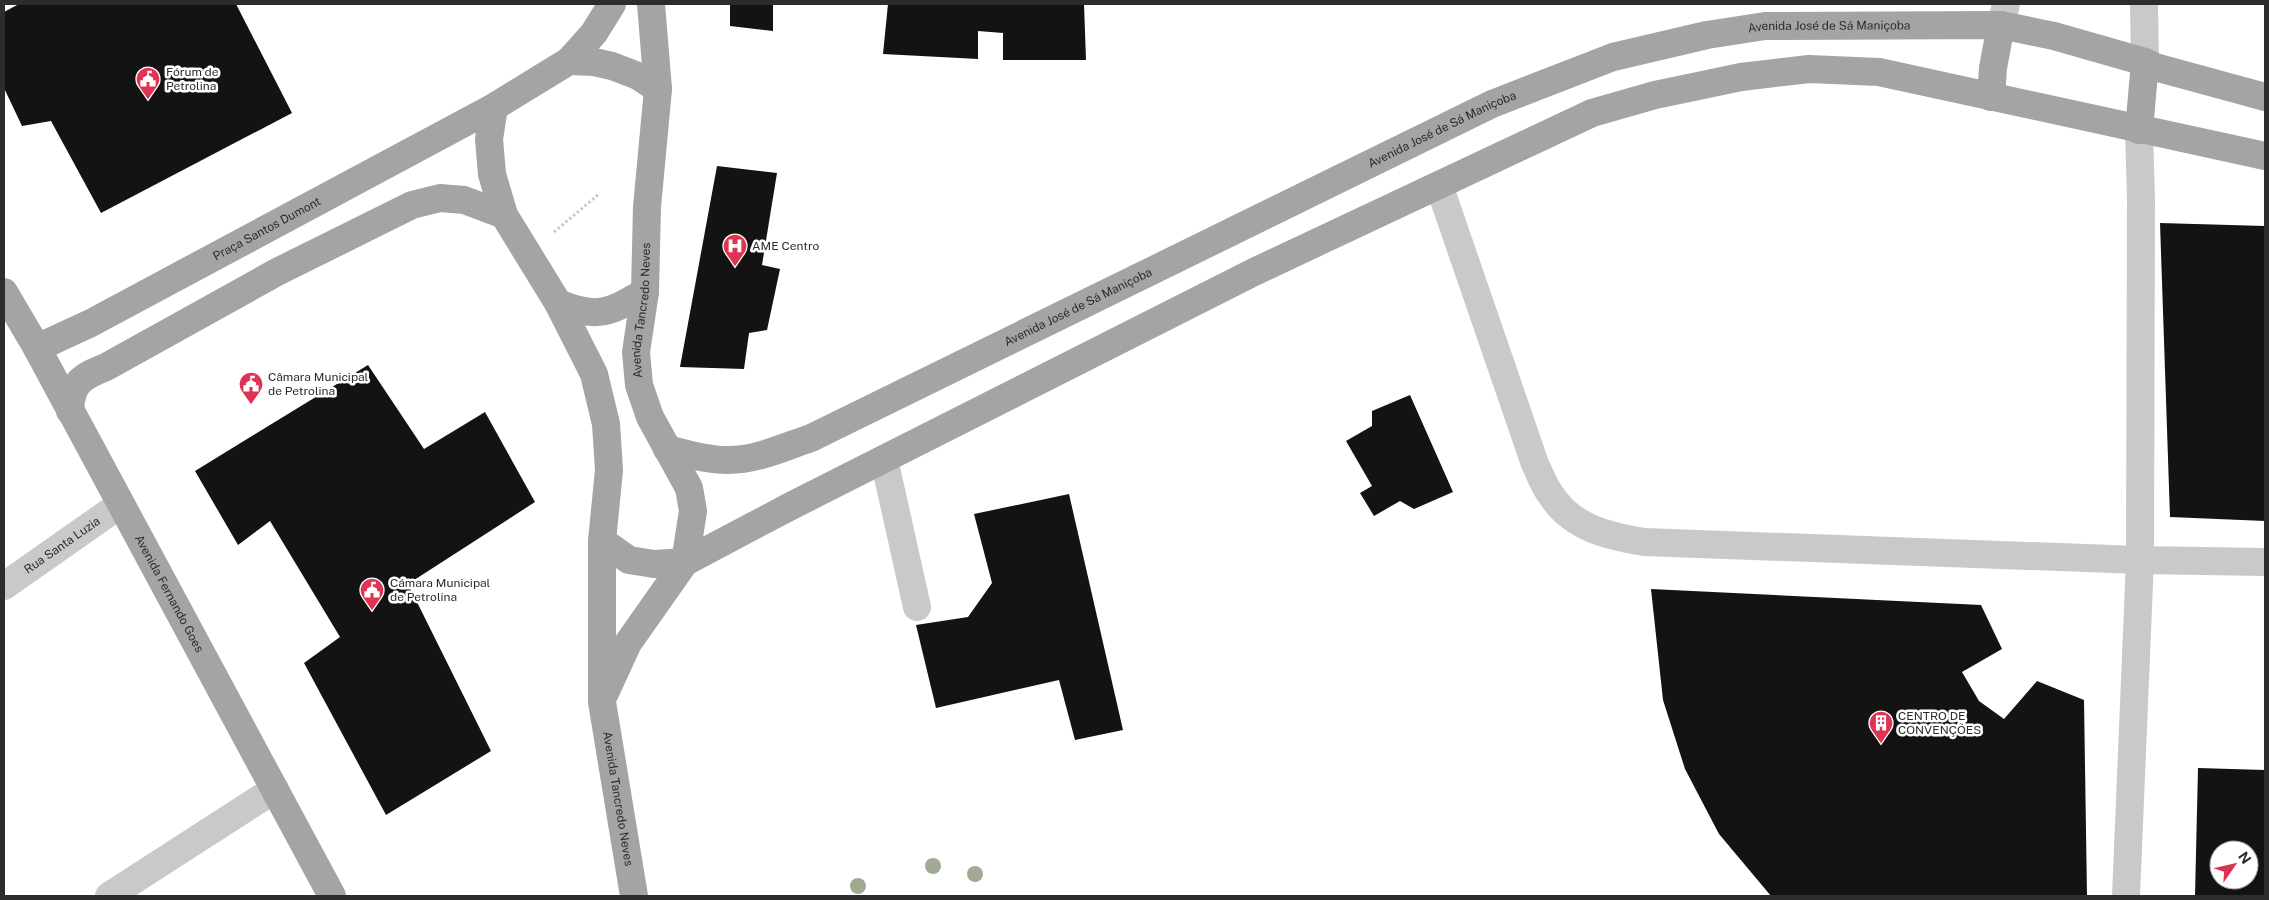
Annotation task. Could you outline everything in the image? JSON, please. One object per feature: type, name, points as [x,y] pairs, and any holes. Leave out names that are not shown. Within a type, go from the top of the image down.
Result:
[{"type":"main road","points":[[569,61],[594,33],[612,4]]},
{"type":"main road","name":"Avenida Tancredo Neves","points":[[602,702],[628,643],[685,562],[692,511],[689,488],[650,417],[640,385],[636,352],[645,292],[647,208],[658,89],[651,4]]},
{"type":"main road","points":[[1991,97],[2003,15]]},
{"type":"main road","name":"Avenida José de Sá Maniçoba","points":[[667,449],[706,458],[730,460],[760,456],[811,438],[1492,104],[1613,57],[1707,35],[1764,26],[2003,15],[2054,36],[2145,62],[2155,68],[2265,97]]},
{"type":"main road","points":[[569,61],[594,62],[612,66],[638,76],[658,89]]},
{"type":"main road","name":"Praça Santos Dumont","points":[[37,348],[90,323],[494,107],[569,61]]},
{"type":"main road","points":[[2139,130],[2145,62]]},
{"type":"main road","points":[[602,541],[629,560],[654,564],[685,562],[1254,272],[1592,113],[1656,95],[1742,77],[1809,69],[1879,72],[2265,156]]},
{"type":"main road","name":"Avenida Tancredo Neves","points":[[494,107],[489,139],[492,174],[504,215],[558,304],[594,374],[606,424],[609,470],[602,541],[602,702],[634,896]]},
{"type":"main road","points":[[70,411],[72,392],[76,385],[92,372],[106,367],[277,272],[412,205],[440,198],[464,200],[504,215]]},
{"type":"main road","name":"Avenida Fernando Goes","points":[[4,292],[37,348],[332,896]]},
{"type":"main road","points":[[558,304],[576,311],[598,313],[615,309],[645,292]]},
{"type":"street","points":[[2144,4],[2145,62]]},
{"type":"street","points":[[2126,896],[2140,560],[2141,200],[2139,130]]},
{"type":"street","points":[[1439,184],[1535,464],[1551,496],[1574,520],[1604,535],[1644,542],[2140,560],[2265,562]]},
{"type":"street","points":[[884,459],[917,607]]},
{"type":"street","name":"Rua Santa Luzia","points":[[4,586],[121,504]]},
{"type":"street","points":[[109,896],[275,789]]},
{"type":"path","points":[[554,232],[599,194]]},
{"type":"building","name":"Fórum de Petrolina","points":[[19,4],[236,4],[292,113],[101,213],[51,121],[22,126],[4,88],[4,12]]},
{"type":"building","points":[[730,4],[773,4],[773,31],[730,26]]},
{"type":"building","points":[[888,4],[1084,4],[1086,60],[1003,60],[1003,33],[978,31],[978,59],[883,54]]},
{"type":"building","name":"AME Centro","points":[[717,166],[777,173],[762,265],[780,269],[767,330],[749,333],[744,369],[680,367]]},
{"type":"building","points":[[2160,223],[2265,226],[2265,521],[2170,517]]},
{"type":"building","name":"Cámara Municipal de Petrolina","points":[[368,365],[424,449],[485,412],[535,502],[408,584],[491,751],[386,815],[304,663],[340,637],[270,521],[238,545],[195,471]]},
{"type":"building","points":[[1410,395],[1453,492],[1414,509],[1400,501],[1374,516],[1360,493],[1372,486],[1346,441],[1372,426],[1372,411]]},
{"type":"building","points":[[1069,494],[1123,730],[1075,740],[1059,680],[936,708],[916,625],[968,617],[992,583],[974,514]]},
{"type":"building","name":"CENTRO DE CONVENÇÕES","points":[[1651,589],[1981,605],[2002,649],[1962,672],[1979,701],[2004,719],[2037,681],[2084,700],[2087,896],[1771,896],[1719,834],[1685,769],[1663,700]]},
{"type":"building","points":[[2198,768],[2265,770],[2265,896],[2195,896]]},
{"type":"place","name":"Fórum de Petrolina","points":[[148,100]]},
{"type":"place","name":"AME Centro","points":[[735,267]]},
{"type":"place","name":"Câmara Municipal de Petrolina","points":[[251,405]]},
{"type":"place","name":"Cámara Municipal de Petrolina","points":[[372,611]]},
{"type":"place","name":"CENTRO DE CONVENÇÕES","points":[[1881,744]]}]
